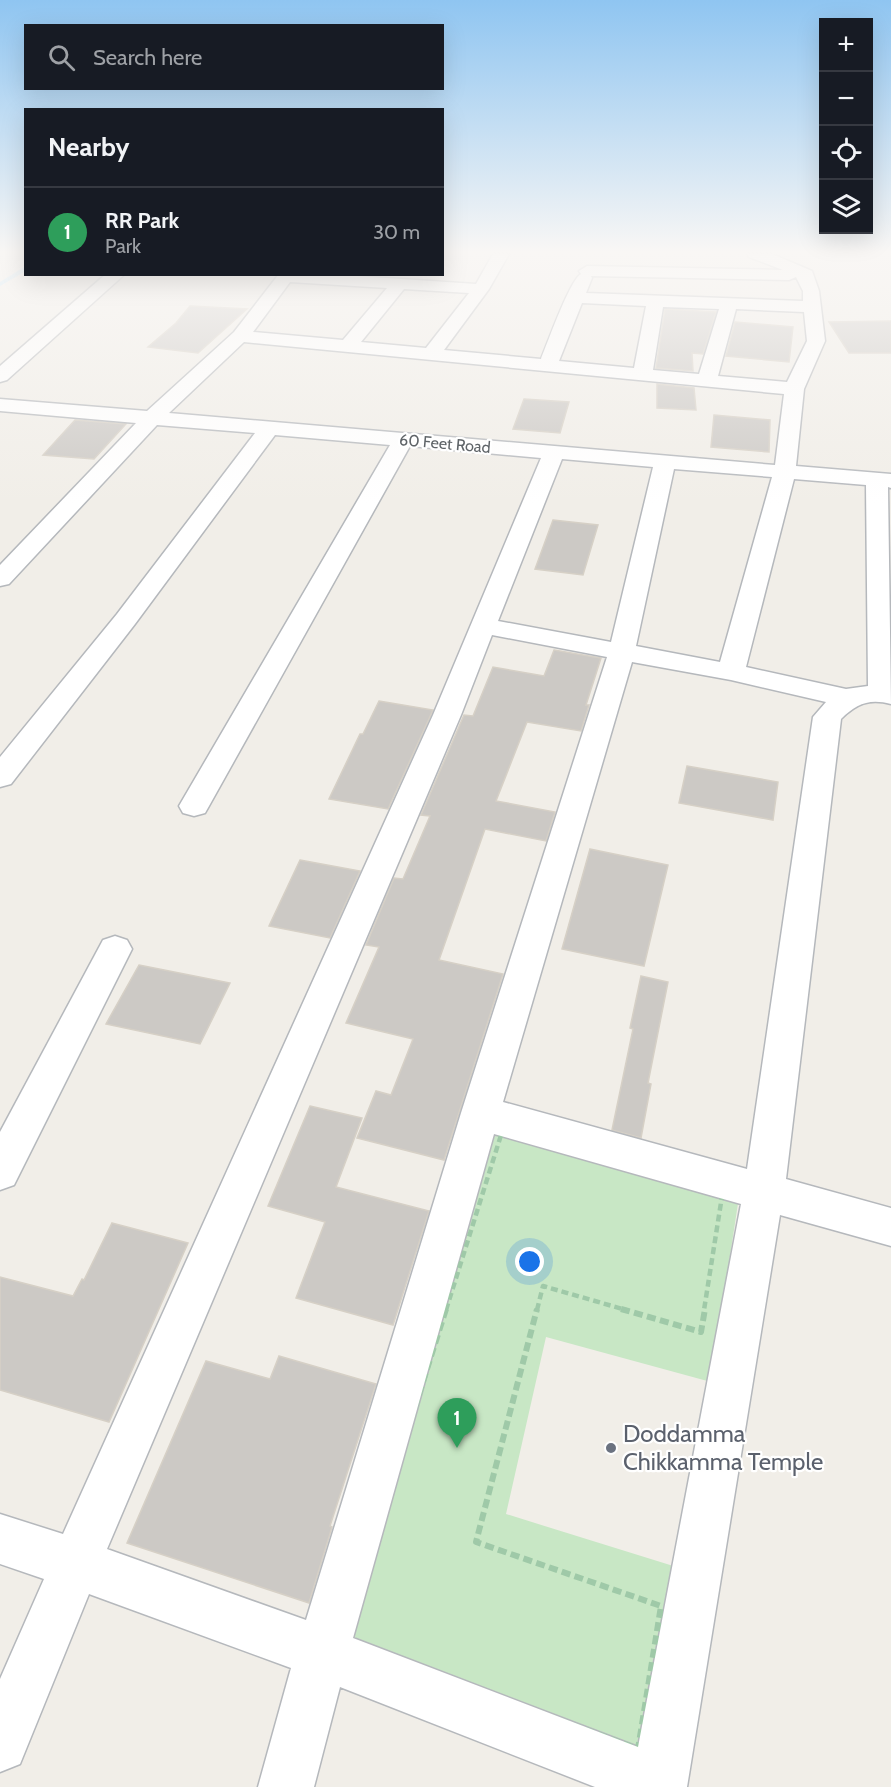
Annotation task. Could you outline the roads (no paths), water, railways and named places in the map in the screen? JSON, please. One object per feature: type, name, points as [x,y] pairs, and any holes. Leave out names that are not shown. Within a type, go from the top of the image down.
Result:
[{"type":"street","points":[[0,376],[44,337]]},
{"type":"street","points":[[0,579],[151,419],[239,337]]},
{"type":"street","points":[[255,337],[794,389]]},
{"type":"street","points":[[348,346],[355,337]]},
{"type":"street","points":[[430,355],[444,337]]},
{"type":"street","points":[[548,365],[559,337]]},
{"type":"street","points":[[643,374],[649,337]]},
{"type":"street","points":[[707,381],[719,337]]},
{"type":"street","points":[[731,672],[785,471],[794,389],[816,337]]},
{"type":"street","name":"60 Feet Road","points":[[0,405],[884,480]]},
{"type":"street","points":[[0,777],[126,619],[269,429]]},
{"type":"street","points":[[194,806],[403,440]]},
{"type":"street","points":[[0,1744],[76,1563],[433,748],[554,452]]},
{"type":"street","points":[[286,1787],[322,1654],[480,1113],[622,652],[665,462]]},
{"type":"street","points":[[873,696],[884,480]]},
{"type":"street","points":[[484,626],[873,696]]},
{"type":"street","points":[[0,1539],[76,1563],[322,1654],[659,1786],[764,1190],[827,717],[873,696]]},
{"type":"street","points":[[0,1172],[115,949]]},
{"type":"street","points":[[480,1113],[891,1227]]},
{"type":"place","name":"RR Park","points":[[457,1448]]},
{"type":"place","name":"Doddamma Chikkamma Temple","points":[[611,1448]]}]
